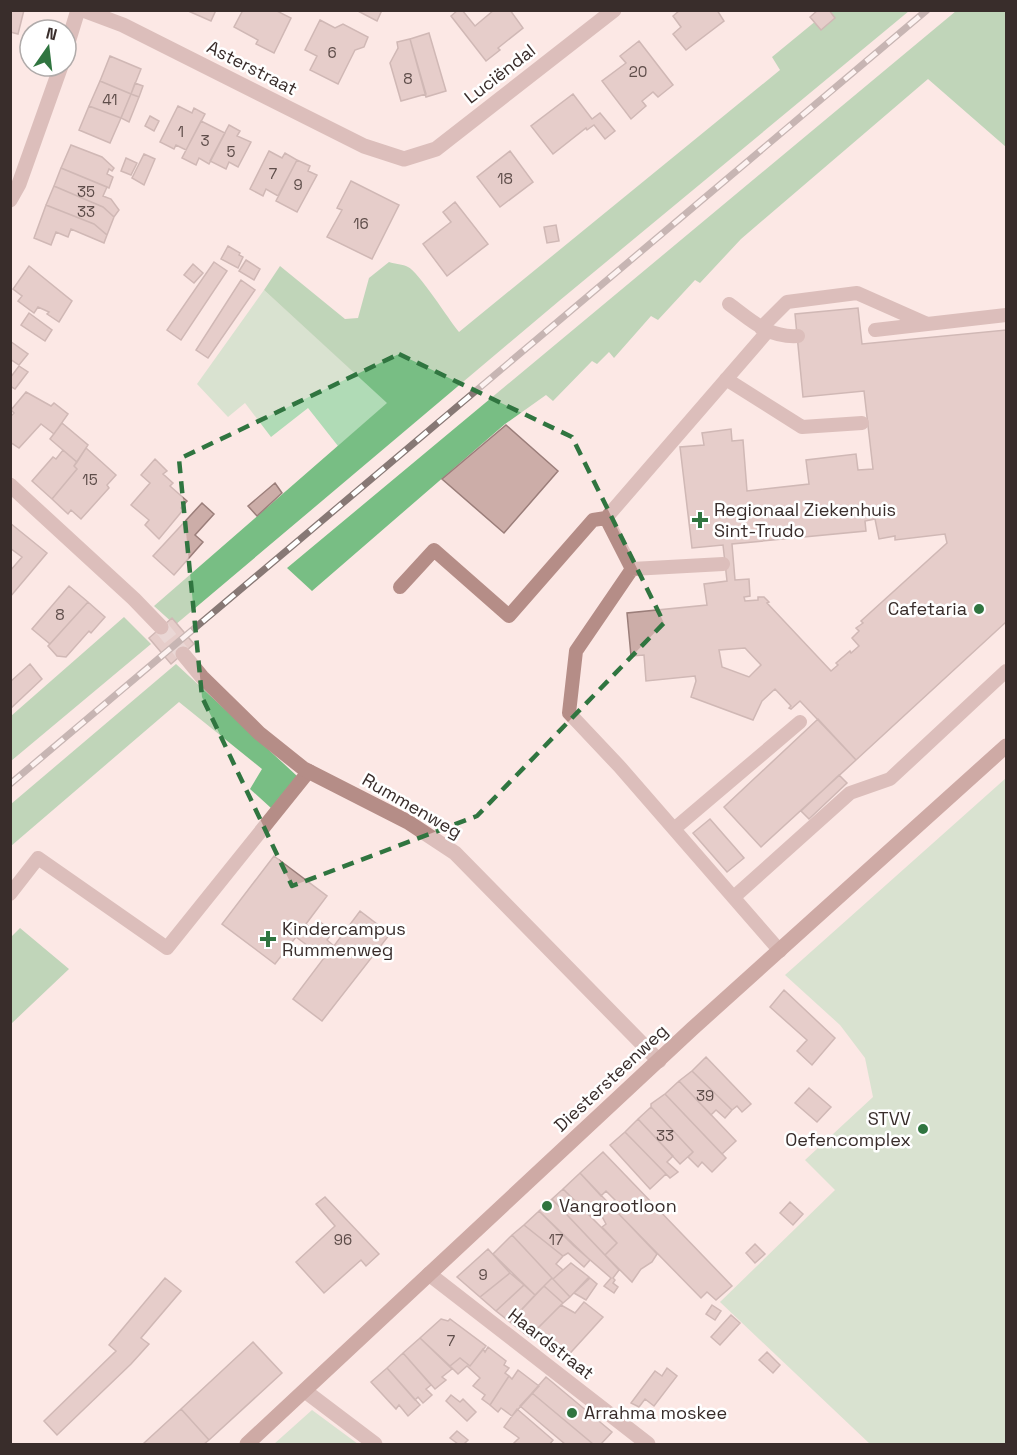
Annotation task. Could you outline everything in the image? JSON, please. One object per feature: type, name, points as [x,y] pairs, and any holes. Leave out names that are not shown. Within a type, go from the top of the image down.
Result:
[{"type":"main road","name":"Diestersteenweg","points":[[247,1444],[659,1061],[1006,746]]},
{"type":"street","name":"Asterstraat","points":[[83,10],[123,24],[364,146],[404,159]]},
{"type":"street","name":"Luciëndal","points":[[404,159],[435,149],[614,10]]},
{"type":"street","points":[[10,200],[19,184],[57,78]]},
{"type":"street","points":[[10,485],[134,599],[161,627]]},
{"type":"street","name":"Rummenweg","points":[[183,654],[202,677],[259,734],[309,771],[408,822],[455,853],[659,1061]]},
{"type":"street","name":"Haardstraat","points":[[429,1274],[648,1444]]},
{"type":"street","points":[[305,1391],[375,1444]]},
{"type":"lane","points":[[400,587],[434,550],[509,616],[593,520],[606,518],[726,379],[787,302],[857,293],[927,324]]},
{"type":"lane","points":[[729,304],[764,330],[787,337],[798,336]]},
{"type":"lane","points":[[875,330],[1006,315]]},
{"type":"lane","points":[[726,379],[802,427],[862,423]]},
{"type":"lane","points":[[606,518],[632,569]]},
{"type":"lane","points":[[632,569],[723,564]]},
{"type":"lane","points":[[632,569],[576,651],[569,713],[780,951]]},
{"type":"lane","points":[[734,897],[850,793],[890,779],[1006,671]]},
{"type":"lane","points":[[674,829],[800,722]]},
{"type":"lane","points":[[10,894],[38,858],[167,948],[309,771]]},
{"type":"highlighted area","points":[[399,354],[572,437],[664,623],[477,816],[292,886],[202,697],[179,459]]},
{"type":"green space","points":[[828,11],[909,11],[559,301],[175,625],[154,606],[387,403],[264,290],[280,266],[345,319],[358,318],[369,278],[389,262],[406,266],[419,277],[459,332],[780,70],[772,57]]},
{"type":"green space","points":[[956,11],[1006,11],[1006,147],[928,79],[741,239],[700,283],[695,280],[658,320],[651,316],[614,358],[609,352],[597,364],[592,361],[553,401],[546,395],[505,424],[312,591],[287,568]]},
{"type":"green space","points":[[264,290],[388,403],[338,446],[308,408],[271,437],[245,403],[228,417],[197,384]]},
{"type":"green space","points":[[124,617],[151,644],[11,761],[11,716]]},
{"type":"green space","points":[[176,664],[297,776],[271,808],[250,789],[262,769],[179,702],[11,846],[11,804]]},
{"type":"green space","name":"STVV Oefencomplex","points":[[1006,778],[1006,1444],[870,1444],[720,1302],[835,1190],[805,1160],[873,1097],[865,1058],[840,1025],[785,975]]},
{"type":"green space","points":[[20,928],[69,969],[11,1024],[11,937]]},
{"type":"green space","points":[[312,1410],[358,1444],[274,1444]]},
{"type":"building","points":[[10,10],[24,10],[22,18],[18,18],[18,34],[10,32]]},
{"type":"building","points":[[186,10],[216,10],[211,21]]},
{"type":"building","points":[[243,10],[275,10],[291,18],[274,53],[256,44],[258,40],[234,27]]},
{"type":"building","points":[[356,10],[382,10],[377,21]]},
{"type":"building","points":[[458,10],[462,10],[475,26],[494,10],[510,10],[523,28],[486,61],[451,16]]},
{"type":"building","points":[[680,10],[717,10],[724,21],[686,50],[673,34],[681,27],[673,16]]},
{"type":"building","points":[[818,10],[829,10],[835,18],[821,30],[810,17]]},
{"type":"building","points":[[320,20],[335,28],[343,24],[368,37],[364,47],[355,50],[338,84],[310,70],[317,56],[305,50]]},
{"type":"building","points":[[429,33],[446,91],[426,97],[410,39]]},
{"type":"building","points":[[410,39],[426,94],[401,101],[390,63],[398,48],[397,42]]},
{"type":"building","points":[[639,41],[673,85],[658,97],[653,92],[642,101],[646,106],[631,119],[602,81],[626,63],[620,56]]},
{"type":"building","points":[[110,56],[141,69],[131,94],[100,81]]},
{"type":"building","points":[[100,81],[131,94],[121,118],[89,106]]},
{"type":"building","points":[[135,83],[143,86],[139,97],[131,94]]},
{"type":"building","points":[[131,94],[139,97],[129,122],[121,118]]},
{"type":"building","points":[[573,94],[592,119],[600,113],[615,131],[605,139],[594,125],[587,130],[586,128],[553,154],[531,126]]},
{"type":"building","points":[[89,106],[121,118],[110,143],[79,130]]},
{"type":"building","points":[[178,106],[192,113],[194,108],[205,114],[186,150],[176,145],[174,149],[160,142]]},
{"type":"building","points":[[150,116],[159,121],[154,131],[145,126]]},
{"type":"building","points":[[201,121],[225,133],[209,164],[199,158],[196,165],[182,158]]},
{"type":"building","points":[[229,125],[240,131],[237,136],[251,142],[238,167],[229,162],[226,169],[210,161]]},
{"type":"building","points":[[71,145],[102,157],[114,168],[112,171],[109,169],[107,174],[113,177],[109,188],[61,168]]},
{"type":"building","points":[[269,151],[282,158],[285,153],[297,160],[278,196],[266,189],[263,196],[250,189]]},
{"type":"building","points":[[510,151],[533,182],[500,207],[477,177]]},
{"type":"building","points":[[144,154],[155,159],[144,185],[132,178]]},
{"type":"building","points":[[126,158],[137,163],[131,175],[121,171]]},
{"type":"building","points":[[297,160],[310,166],[308,171],[317,175],[297,212],[276,201]]},
{"type":"building","points":[[61,168],[107,187],[103,196],[111,199],[119,210],[114,217],[103,207],[54,186]]},
{"type":"building","points":[[351,181],[399,205],[372,259],[327,237],[342,210],[337,208]]},
{"type":"building","points":[[54,186],[103,207],[114,217],[107,235],[94,224],[46,205]]},
{"type":"building","points":[[455,202],[488,244],[447,276],[423,244],[451,222],[443,212]]},
{"type":"building","points":[[46,205],[94,224],[107,235],[104,243],[71,229],[68,237],[56,232],[51,245],[34,238]]},
{"type":"building","points":[[556,225],[559,241],[547,243],[544,227]]},
{"type":"building","points":[[228,246],[243,257],[238,268],[221,259]]},
{"type":"building","points":[[246,260],[260,269],[254,280],[239,271]]},
{"type":"building","points":[[214,262],[227,271],[181,340],[167,330]]},
{"type":"building","points":[[193,264],[203,273],[194,283],[184,275]]},
{"type":"building","points":[[29,266],[72,301],[59,322],[47,314],[49,312],[38,307],[34,313],[18,301],[22,296],[13,289]]},
{"type":"building","points":[[241,280],[255,290],[208,358],[196,350]]},
{"type":"building","points":[[858,308],[862,344],[1006,330],[1006,622],[856,760],[800,701],[791,709],[789,708],[791,706],[775,689],[762,701],[753,720],[691,697],[696,681],[695,676],[646,681],[644,655],[631,656],[627,613],[707,605],[704,584],[727,581],[723,545],[692,548],[680,447],[704,445],[702,433],[731,429],[732,441],[743,440],[747,491],[809,484],[806,460],[856,454],[858,470],[873,469],[864,391],[803,397],[795,314]],"holes":[[[875,519],[879,539],[895,536],[895,540],[945,534],[947,543],[861,621],[863,623],[856,628],[859,631],[852,638],[859,646],[836,663],[838,665],[831,671],[767,603],[769,602],[764,597],[745,601],[744,597],[750,596],[749,579],[735,580],[732,544],[866,531],[865,521]],[[745,648],[761,665],[749,677],[722,667],[719,650]]]},
{"type":"building","points":[[29,313],[52,330],[45,341],[21,325]]},
{"type":"building","points":[[10,341],[28,354],[19,365],[10,359]]},
{"type":"building","points":[[19,366],[28,372],[15,389],[10,386],[10,378]]},
{"type":"building","points":[[26,392],[51,406],[54,403],[68,414],[54,434],[41,424],[19,448],[10,442],[10,417],[14,413],[11,410]]},
{"type":"building","points":[[62,423],[88,445],[77,462],[50,439]]},
{"type":"building","points":[[506,425],[558,471],[504,533],[442,479]]},
{"type":"building","points":[[86,448],[116,475],[107,485],[109,488],[81,519],[71,510],[68,514],[52,499],[77,469],[74,466]]},
{"type":"building","points":[[63,450],[77,462],[74,466],[77,469],[52,499],[32,481],[53,457],[56,459]]},
{"type":"building","points":[[155,459],[167,471],[163,474],[173,483],[170,486],[187,501],[181,508],[183,510],[159,539],[145,525],[149,520],[131,505],[150,483],[141,475]]},
{"type":"building","points":[[275,483],[282,493],[257,516],[248,506]]},
{"type":"building","points":[[202,503],[214,514],[195,535],[203,542],[174,575],[153,556]]},
{"type":"building","points":[[10,523],[47,553],[10,597],[10,571],[22,557],[10,548]]},
{"type":"building","points":[[69,586],[88,602],[50,644],[32,629]]},
{"type":"building","points":[[88,602],[105,617],[66,657],[57,656],[48,646]]},
{"type":"building","points":[[172,618],[194,644],[171,664],[149,638]]},
{"type":"building","points":[[30,664],[42,679],[10,709],[10,682]]},
{"type":"building","points":[[818,719],[856,760],[761,847],[724,807]]},
{"type":"building","points":[[839,775],[847,783],[809,819],[801,811]]},
{"type":"building","points":[[710,819],[744,858],[727,872],[693,833]]},
{"type":"building","name":"Kindercampus Rummenweg","points":[[274,856],[327,896],[306,924],[313,930],[319,921],[333,932],[327,940],[334,946],[360,911],[390,934],[322,1021],[293,999],[324,958],[296,937],[275,964],[222,924]]},
{"type":"building","points":[[784,990],[835,1038],[812,1065],[797,1051],[807,1040],[770,1007]]},
{"type":"building","points":[[706,1057],[751,1104],[742,1112],[737,1106],[732,1110],[692,1071]]},
{"type":"building","points":[[692,1071],[732,1110],[725,1118],[716,1110],[711,1115],[679,1081]]},
{"type":"building","points":[[679,1081],[736,1141],[722,1154],[665,1094]]},
{"type":"building","points":[[809,1088],[831,1107],[817,1122],[795,1103]]},
{"type":"building","points":[[665,1094],[726,1158],[712,1172],[702,1162],[698,1167],[688,1157],[693,1152],[651,1107],[651,1104]]},
{"type":"building","points":[[651,1107],[693,1152],[680,1164],[638,1119]]},
{"type":"building","points":[[638,1119],[673,1156],[667,1162],[678,1172],[670,1178],[625,1132]]},
{"type":"building","points":[[625,1132],[666,1174],[650,1189],[610,1145]]},
{"type":"building","points":[[603,1152],[732,1286],[716,1300],[707,1292],[701,1298],[610,1205],[615,1200],[606,1191],[601,1196],[580,1173]]},
{"type":"building","points":[[580,1173],[657,1254],[652,1262],[641,1269],[632,1282],[605,1255],[617,1243],[602,1227],[606,1224],[599,1211],[593,1218],[563,1189]]},
{"type":"building","points":[[563,1189],[617,1243],[605,1255],[552,1199]]},
{"type":"building","points":[[325,1197],[379,1254],[366,1266],[361,1260],[324,1293],[296,1262],[335,1226],[316,1204]]},
{"type":"building","points":[[552,1199],[619,1270],[613,1278],[615,1280],[613,1283],[618,1287],[614,1293],[604,1286],[611,1278],[539,1211]]},
{"type":"building","points":[[790,1202],[803,1214],[793,1225],[780,1213]]},
{"type":"building","points":[[539,1211],[590,1260],[584,1267],[568,1253],[563,1256],[524,1225]]},
{"type":"building","points":[[524,1225],[563,1256],[556,1264],[563,1270],[553,1279],[512,1235]]},
{"type":"building","points":[[512,1235],[552,1278],[535,1295],[493,1254]]},
{"type":"building","points":[[755,1244],[765,1254],[755,1263],[746,1253]]},
{"type":"building","points":[[488,1249],[510,1273],[480,1297],[457,1277]]},
{"type":"building","points":[[571,1263],[589,1277],[570,1297],[553,1279]]},
{"type":"building","points":[[510,1273],[524,1285],[496,1311],[480,1297]]},
{"type":"building","points":[[165,1278],[181,1291],[141,1338],[149,1344],[57,1435],[44,1421],[116,1351],[109,1345]]},
{"type":"building","points":[[552,1278],[570,1297],[563,1303],[544,1286]]},
{"type":"building","points":[[590,1278],[597,1284],[586,1300],[574,1293]]},
{"type":"building","points":[[524,1285],[535,1295],[510,1322],[496,1311]]},
{"type":"building","points":[[544,1286],[563,1303],[529,1337],[510,1322]]},
{"type":"building","points":[[584,1302],[603,1317],[563,1361],[536,1339],[529,1337],[561,1305],[575,1313]]},
{"type":"building","points":[[712,1305],[721,1311],[715,1320],[706,1314]]},
{"type":"building","points":[[731,1315],[740,1323],[720,1345],[711,1337]]},
{"type":"building","points":[[441,1319],[448,1321],[450,1319],[486,1346],[470,1366],[460,1358],[450,1366],[420,1338]]},
{"type":"building","points":[[420,1338],[452,1369],[442,1377],[446,1380],[435,1389],[403,1353]]},
{"type":"building","points":[[253,1342],[282,1373],[209,1440],[181,1409]]},
{"type":"building","points":[[488,1347],[506,1361],[504,1365],[509,1368],[505,1373],[509,1376],[490,1405],[482,1399],[485,1395],[473,1386],[480,1378],[467,1366],[458,1374],[450,1366],[460,1358],[470,1366],[483,1349],[485,1352]]},
{"type":"building","points":[[767,1352],[780,1365],[773,1373],[759,1360]]},
{"type":"building","points":[[403,1353],[431,1385],[426,1389],[432,1395],[423,1403],[418,1397],[415,1400],[387,1368]]},
{"type":"building","points":[[387,1368],[420,1405],[408,1416],[399,1405],[396,1409],[371,1382]]},
{"type":"building","points":[[667,1368],[677,1376],[654,1406],[645,1399],[639,1407],[631,1403],[655,1371],[662,1376]]},
{"type":"building","points":[[518,1370],[539,1386],[512,1416],[501,1408],[498,1412],[490,1405],[509,1376],[512,1379]]},
{"type":"building","name":"Arrahma moskee","points":[[546,1377],[612,1432],[601,1444],[593,1444],[532,1393]]},
{"type":"building","points":[[532,1393],[593,1444],[565,1444],[520,1406]]},
{"type":"building","points":[[451,1395],[460,1402],[463,1399],[476,1412],[467,1421],[446,1401]]},
{"type":"building","points":[[181,1409],[209,1440],[204,1444],[143,1444]]},
{"type":"building","points":[[517,1409],[553,1440],[550,1444],[513,1444],[519,1438],[504,1427]]},
{"type":"building","points":[[457,1431],[468,1440],[464,1444],[458,1444],[450,1438]]},
{"type":"tunnel","points":[[161,627],[183,654]]},
{"type":"railway","points":[[10,784],[927,10]]},
{"type":"place","name":"Regionaal Ziekenhuis Sint-Trudo","points":[[700,520]]},
{"type":"place","name":"Cafetaria","points":[[979,609]]},
{"type":"place","name":"Kindercampus Rummenweg","points":[[268,939]]},
{"type":"place","name":"STVV Oefencomplex","points":[[923,1129]]},
{"type":"place","name":"Vangrootloon","points":[[547,1206]]},
{"type":"place","name":"Arrahma moskee","points":[[572,1413]]}]
